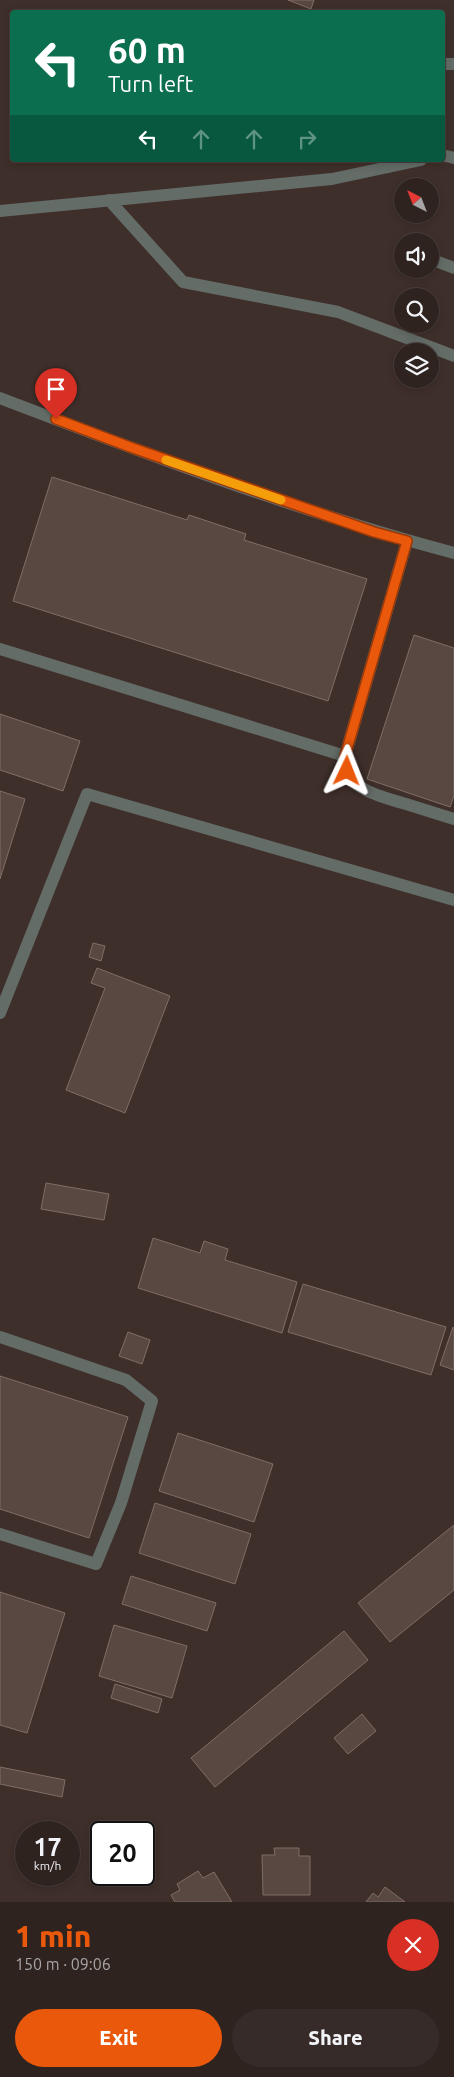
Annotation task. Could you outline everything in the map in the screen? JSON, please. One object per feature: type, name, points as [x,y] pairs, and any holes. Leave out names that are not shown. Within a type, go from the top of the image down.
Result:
[{"type":"lane","points":[[0,211],[332,179],[412,162]]},
{"type":"lane","points":[[109,200],[182,282],[338,312],[454,356]]},
{"type":"lane","points":[[439,262],[454,268]]},
{"type":"lane","points":[[0,398],[130,447],[374,532],[454,553]]},
{"type":"lane","points":[[407,541],[345,756],[347,771],[351,778],[369,793],[454,819]]},
{"type":"lane","points":[[0,649],[345,756]]},
{"type":"lane","points":[[0,1014],[87,794],[454,900]]},
{"type":"lane","points":[[0,1336],[126,1380],[152,1400],[121,1503],[96,1564],[0,1534]]},
{"type":"building","points":[[288,0],[314,0],[311,9]]},
{"type":"building","points":[[52,477],[187,520],[189,515],[246,534],[244,540],[367,579],[328,701],[13,601]]},
{"type":"building","points":[[414,635],[454,648],[454,796],[450,807],[367,779]]},
{"type":"building","points":[[0,714],[80,741],[63,791],[0,770]]},
{"type":"building","points":[[0,791],[25,799],[0,879]]},
{"type":"building","points":[[93,943],[105,946],[101,961],[89,957]]},
{"type":"building","points":[[97,968],[170,996],[125,1113],[66,1090],[105,988],[91,983]]},
{"type":"building","points":[[46,1183],[109,1194],[104,1220],[41,1209]]},
{"type":"building","points":[[153,1238],[200,1253],[204,1241],[228,1249],[225,1260],[297,1282],[282,1333],[138,1288]]},
{"type":"building","points":[[303,1284],[446,1327],[431,1375],[288,1332]]},
{"type":"building","points":[[454,1328],[454,1370],[440,1365]]},
{"type":"building","points":[[128,1332],[150,1340],[142,1364],[119,1356]]},
{"type":"building","points":[[0,1376],[128,1417],[89,1538],[0,1509]]},
{"type":"building","points":[[178,1433],[273,1464],[254,1522],[159,1491]]},
{"type":"building","points":[[155,1503],[251,1534],[235,1584],[139,1553]]},
{"type":"building","points":[[454,1525],[454,1590],[390,1642],[358,1603]]},
{"type":"building","points":[[131,1576],[216,1603],[207,1631],[122,1604]]},
{"type":"building","points":[[0,1592],[65,1613],[27,1733],[0,1725]]},
{"type":"building","points":[[114,1625],[187,1646],[172,1698],[99,1676]]},
{"type":"building","points":[[344,1631],[368,1660],[215,1787],[191,1758]]},
{"type":"building","points":[[115,1684],[162,1699],[158,1713],[111,1698]]},
{"type":"building","points":[[362,1714],[376,1731],[348,1754],[334,1738]]},
{"type":"building","points":[[0,1767],[65,1780],[62,1797],[0,1784]]},
{"type":"building","points":[[274,1848],[299,1848],[299,1856],[310,1856],[310,1895],[263,1895],[262,1855],[275,1855]]},
{"type":"building","points":[[198,1871],[203,1878],[214,1872],[232,1902],[175,1902],[171,1895],[180,1890],[177,1884]]},
{"type":"building","points":[[385,1887],[405,1902],[366,1902],[373,1893],[378,1897]]},
{"type":"slow traffic","points":[[166,460],[281,500]]},
{"type":"route","points":[[56,419],[130,447],[374,532],[407,541],[345,756],[347,771]]}]
